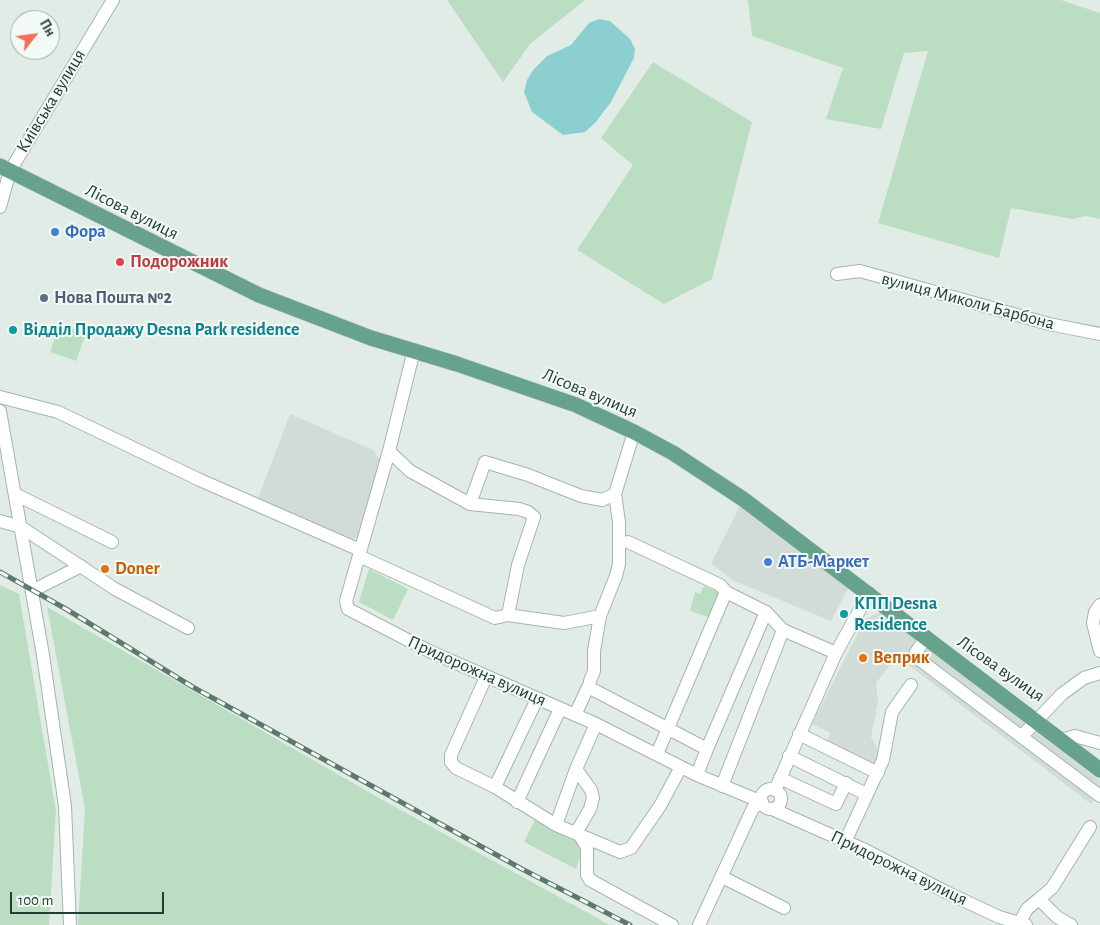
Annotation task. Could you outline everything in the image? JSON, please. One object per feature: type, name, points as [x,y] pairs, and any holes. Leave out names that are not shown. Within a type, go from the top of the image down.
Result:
[{"type":"main road","name":"Лісова вулиця","points":[[5,169],[259,295],[371,338],[414,350],[576,405],[634,432],[673,453],[743,499],[1036,721]]},
{"type":"main road","points":[[1036,721],[1100,770]]},
{"type":"street","name":"Київська вулиця","points":[[0,207],[5,169],[113,0]]},
{"type":"street","name":"вулиця Миколи Барбона","points":[[836,274],[860,272],[1049,324],[1100,334]]},
{"type":"street","name":"Придорожна вулиця","points":[[414,350],[389,452],[346,601],[351,612],[486,677],[596,724],[697,775],[845,842],[997,921],[1023,923]]},
{"type":"street","points":[[0,397],[58,412],[496,618],[508,615],[564,623],[600,616]]},
{"type":"street","points":[[0,415],[32,590],[65,806],[70,925]]},
{"type":"street","points":[[590,681],[594,671],[594,651],[600,616],[619,564],[619,522],[615,494],[634,432]]},
{"type":"street","points":[[389,452],[410,471],[470,504],[519,509],[528,512],[534,517],[518,565],[508,615]]},
{"type":"street","points":[[470,504],[485,462],[528,475],[581,496],[602,500],[615,494]]},
{"type":"street","points":[[15,494],[112,542]]},
{"type":"street","points":[[0,521],[21,527],[115,589],[188,628]]},
{"type":"street","points":[[628,542],[720,585],[726,592],[766,612],[783,630],[836,654]]},
{"type":"street","points":[[32,590],[81,566]]},
{"type":"street","points":[[657,754],[726,592]]},
{"type":"street","points":[[699,925],[753,808],[767,806],[761,796],[765,791],[775,790],[836,654],[869,593]]},
{"type":"street","points":[[1100,605],[1095,612],[1093,623],[1100,651]]},
{"type":"street","points":[[697,775],[766,612]]},
{"type":"street","points":[[722,786],[783,630]]},
{"type":"street","points":[[926,638],[916,652],[916,657],[1100,796]]},
{"type":"street","name":"Лісова вулиця","points":[[1036,721],[1062,694],[1084,678],[1100,673]]},
{"type":"street","points":[[486,677],[451,755],[451,762],[456,768],[495,787],[556,825],[620,852],[631,848],[660,806],[681,767]]},
{"type":"street","points":[[845,842],[883,760],[889,719],[898,701],[910,685]]},
{"type":"street","points":[[575,715],[588,687],[707,749]]},
{"type":"street","points":[[495,787],[537,699]]},
{"type":"street","points":[[517,802],[560,709]]},
{"type":"street","points":[[1022,736],[1036,721]]},
{"type":"street","points":[[556,825],[576,769],[596,724]]},
{"type":"street","points":[[799,734],[878,773]]},
{"type":"street","points":[[1060,740],[1075,736],[1100,741]]},
{"type":"street","points":[[789,756],[866,794]]},
{"type":"street","points":[[576,769],[592,790],[594,798],[578,833]]},
{"type":"street","points":[[780,778],[836,804],[846,783]]},
{"type":"street","points":[[1023,923],[1027,909],[1052,888],[1090,826]]},
{"type":"street","points":[[578,833],[587,847],[587,875],[590,880],[672,925]]},
{"type":"street","points":[[722,877],[784,908]]},
{"type":"street","points":[[1039,899],[1057,917],[1071,925]]},
{"type":"shaded area","points":[[290,414],[373,450],[380,460],[358,537],[347,540],[257,501]]},
{"type":"shaded area","points":[[740,506],[849,586],[831,621],[732,580],[711,563]]},
{"type":"shaded area","points":[[880,612],[1100,781],[1100,792],[1091,804],[897,656],[876,683],[878,702],[871,737],[879,752],[874,765],[826,744],[830,733],[812,724],[865,619]]},
{"type":"green space","points":[[447,0],[585,0],[530,44],[503,82]]},
{"type":"green space","points":[[748,0],[1061,0],[1100,13],[1100,219],[1085,216],[1073,219],[1011,208],[999,258],[878,223],[928,51],[904,53],[881,129],[826,119],[843,68],[752,36]]},
{"type":"green space","points":[[653,62],[752,122],[712,279],[664,304],[577,250],[633,165],[601,138]]},
{"type":"green space","points":[[60,324],[86,333],[76,361],[50,352]]},
{"type":"green space","points":[[369,569],[408,589],[393,620],[359,602]]},
{"type":"green space","points":[[0,585],[19,594],[56,811],[49,925],[0,925]]},
{"type":"green space","points":[[704,586],[721,593],[711,618],[690,611],[695,592],[700,594]]},
{"type":"green space","points":[[47,607],[379,798],[610,925],[78,925],[85,809]]},
{"type":"green space","points":[[535,820],[577,842],[581,854],[576,869],[524,842]]},
{"type":"water","points":[[599,19],[610,21],[630,39],[635,49],[634,58],[611,102],[595,123],[585,132],[563,135],[532,112],[524,92],[527,80],[534,69],[547,56],[571,45],[589,23]]},
{"type":"railway","points":[[0,572],[66,609],[191,686],[522,869],[630,925]]},
{"type":"place","name":"Фора","points":[[55,232]]},
{"type":"place","name":"Подорожник","points":[[120,262]]},
{"type":"place","name":"Нова Пошта №2","points":[[44,298]]},
{"type":"place","name":"Відділ Продажу Desna Park residence","points":[[13,330]]},
{"type":"place","name":"АТБ-Маркет","points":[[768,562]]},
{"type":"place","name":"Doner","points":[[105,569]]},
{"type":"place","name":"КПП Desna Residence","points":[[844,614]]},
{"type":"place","name":"Веприк","points":[[863,658]]}]
